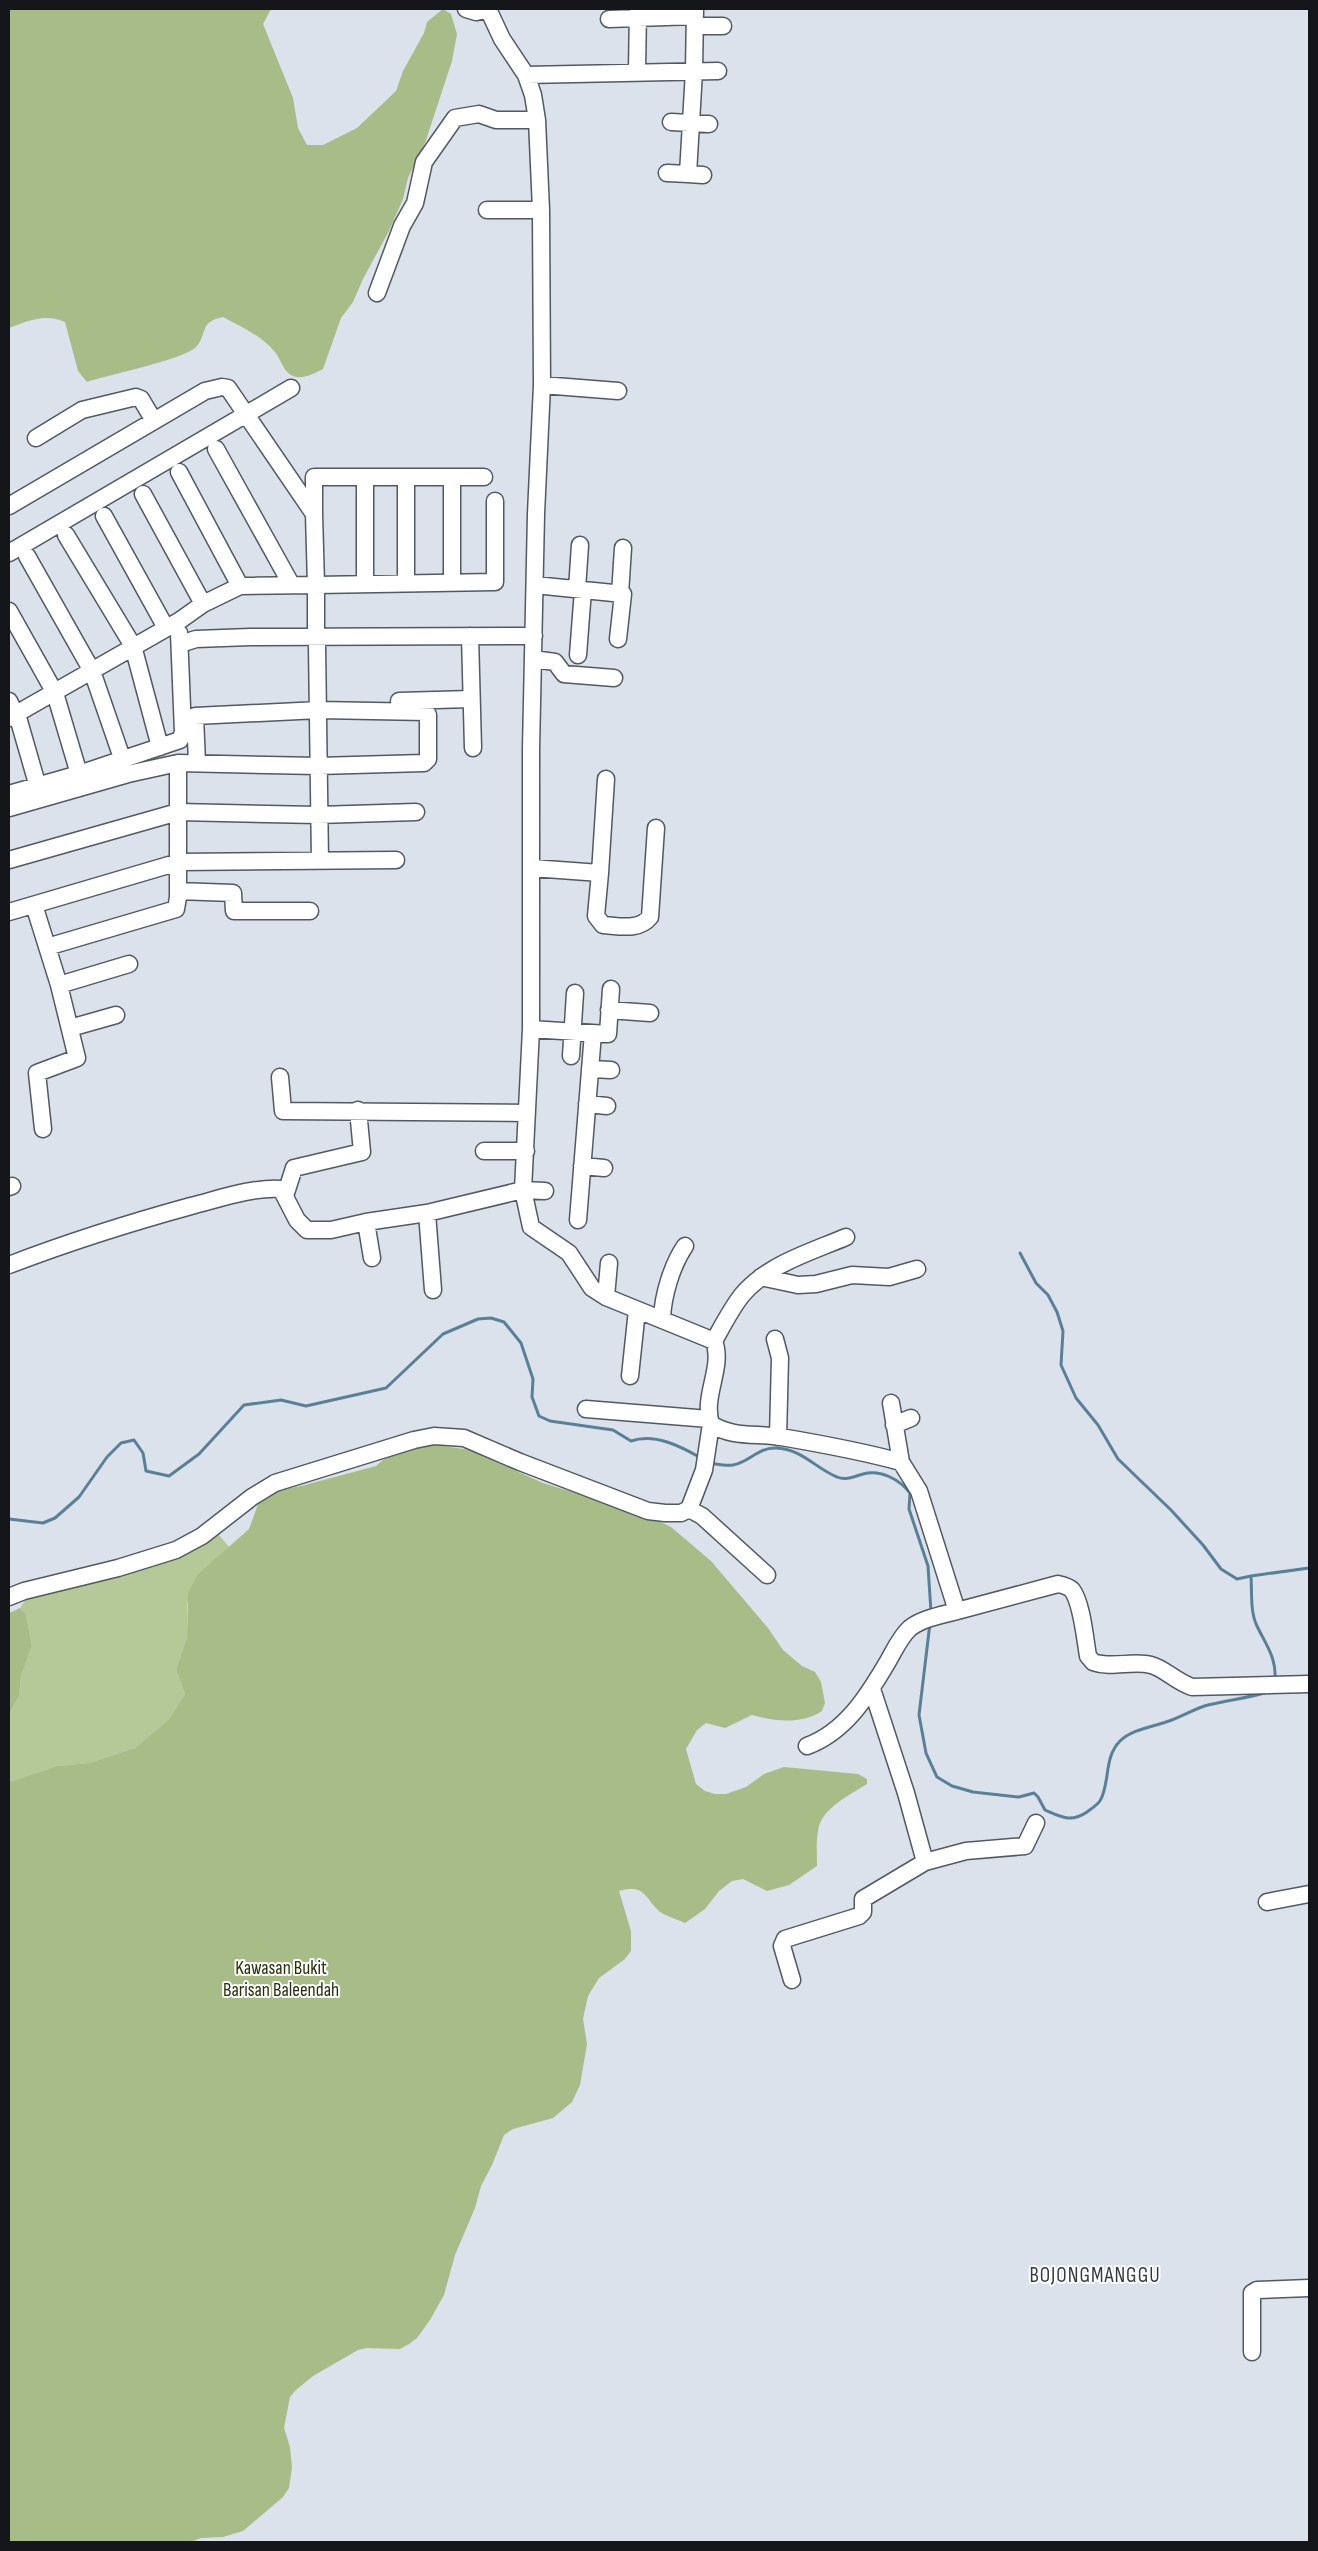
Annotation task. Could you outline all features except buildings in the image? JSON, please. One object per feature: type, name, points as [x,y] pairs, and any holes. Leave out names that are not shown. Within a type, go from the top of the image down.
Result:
[{"type":"street","points":[[466,9],[476,12],[487,9],[502,39],[526,75],[537,120],[541,210],[542,385],[536,514],[531,1029],[523,1190],[531,1227],[569,1253],[592,1288],[606,1297],[662,1318],[714,1341]]},
{"type":"street","points":[[637,71],[638,13]]},
{"type":"street","points":[[609,19],[638,13],[695,17],[723,26]]},
{"type":"street","points":[[667,173],[695,174],[691,122],[695,17]]},
{"type":"street","points":[[526,75],[637,71],[718,71]]},
{"type":"street","points":[[378,293],[402,226],[415,203],[424,162],[455,118],[479,114],[496,120],[537,120]]},
{"type":"street","points":[[671,122],[709,124]]},
{"type":"street","points":[[487,210],[541,210]]},
{"type":"street","points":[[542,385],[618,391]]},
{"type":"street","points":[[9,506],[205,391],[222,387],[228,388],[314,514]]},
{"type":"street","points":[[9,553],[291,388]]},
{"type":"street","points":[[36,438],[82,410],[136,397],[141,398],[154,421]]},
{"type":"street","points":[[216,450],[291,584]]},
{"type":"street","points":[[179,472],[240,586]]},
{"type":"street","points":[[320,860],[314,477],[484,477]]},
{"type":"street","points":[[365,477],[365,583]]},
{"type":"street","points":[[406,477],[406,583]]},
{"type":"street","points":[[452,477],[452,582]]},
{"type":"street","points":[[143,494],[203,604]]},
{"type":"street","points":[[38,786],[11,711],[55,693],[203,604],[240,586],[494,582],[495,501]]},
{"type":"street","points":[[9,794],[79,774],[180,740],[183,732],[180,644],[172,624],[104,516]]},
{"type":"street","points":[[66,535],[134,646],[160,747]]},
{"type":"street","points":[[578,655],[580,545]]},
{"type":"street","points":[[620,594],[623,548]]},
{"type":"street","points":[[27,556],[92,671],[122,758]]},
{"type":"street","points":[[536,586],[623,594],[618,639]]},
{"type":"street","points":[[9,611],[55,693],[79,774]]},
{"type":"street","points":[[180,644],[196,648],[250,642],[470,640],[534,646],[555,662],[564,674],[614,678]]},
{"type":"street","points":[[470,640],[472,748]]},
{"type":"street","points":[[197,763],[196,716],[319,706],[471,699]]},
{"type":"street","points":[[9,808],[136,772],[178,763],[318,766],[424,763],[428,759],[428,715],[426,712],[319,706],[182,707]]},
{"type":"street","points":[[47,947],[176,909],[179,862],[178,763]]},
{"type":"street","points":[[606,780],[596,916],[603,925],[640,926],[650,917],[656,828]]},
{"type":"street","points":[[9,860],[178,812],[318,814],[416,812]]},
{"type":"street","points":[[9,912],[179,862],[396,860]]},
{"type":"street","points":[[532,868],[600,872]]},
{"type":"street","points":[[178,891],[233,893],[234,912],[310,911]]},
{"type":"street","points":[[34,905],[59,986],[77,1058],[37,1073],[43,1129]]},
{"type":"street","points":[[59,986],[129,964]]},
{"type":"street","points":[[531,1029],[608,1034],[611,989]]},
{"type":"street","points":[[571,1056],[575,993]]},
{"type":"street","points":[[610,1010],[650,1013]]},
{"type":"street","points":[[70,1028],[116,1015]]},
{"type":"street","points":[[578,1220],[593,1033]]},
{"type":"street","points":[[590,1068],[611,1070]]},
{"type":"street","points":[[280,1077],[283,1111],[358,1110],[526,1113]]},
{"type":"street","points":[[587,1104],[607,1106]]},
{"type":"street","points":[[285,1196],[294,1168],[362,1152],[358,1110]]},
{"type":"street","points":[[484,1151],[526,1151]]},
{"type":"street","points":[[582,1166],[604,1168]]},
{"type":"street","points":[[9,1265],[109,1229],[221,1198],[272,1188],[281,1189],[297,1220],[307,1230],[331,1230],[366,1222],[427,1213],[523,1190],[545,1191]]},
{"type":"street","points":[[427,1213],[433,1290]]},
{"type":"street","points":[[366,1222],[372,1258]]},
{"type":"street","points":[[9,1597],[24,1590],[118,1568],[176,1550],[202,1536],[252,1497],[275,1483],[414,1440],[434,1436],[464,1438],[520,1462],[648,1511],[665,1514],[681,1513],[689,1509],[705,1464],[710,1422],[707,1401],[718,1356],[714,1341],[743,1294],[761,1277],[780,1264],[846,1237]]},
{"type":"street","points":[[662,1318],[668,1286],[685,1246]]},
{"type":"street","points":[[606,1297],[609,1263]]},
{"type":"street","points":[[761,1277],[798,1285],[816,1284],[852,1275],[889,1277],[916,1269]]},
{"type":"street","points":[[630,1376],[637,1310]]},
{"type":"street","points":[[775,1340],[780,1358],[778,1437]]},
{"type":"street","points":[[891,1403],[901,1462],[919,1491],[957,1611]]},
{"type":"street","points":[[586,1409],[710,1422],[728,1433],[778,1437],[856,1450],[901,1462]]},
{"type":"street","points":[[894,1425],[911,1418]]},
{"type":"street","points":[[689,1509],[702,1516],[767,1575]]},
{"type":"street","points":[[807,1746],[837,1731],[872,1689],[902,1637],[911,1627],[930,1618],[1058,1584],[1072,1590],[1076,1599],[1088,1656],[1093,1662],[1106,1665],[1152,1665],[1176,1681],[1192,1687],[1283,1683],[1309,1684]]},
{"type":"street","points":[[872,1689],[906,1793],[925,1862]]},
{"type":"street","points":[[792,1980],[782,1946],[783,1941],[859,1916],[863,1912],[863,1899],[925,1862],[966,1851],[1023,1847],[1026,1845],[1036,1823]]},
{"type":"street","points":[[1267,1902],[1309,1894]]},
{"type":"street","points":[[1252,2352],[1252,2293],[1257,2290],[1309,2288]]},
{"type":"green space","points":[[9,9],[271,9],[263,24],[293,98],[298,128],[307,145],[323,145],[357,128],[396,91],[403,71],[424,33],[427,22],[443,9],[451,14],[457,34],[452,61],[425,143],[408,178],[403,199],[390,229],[353,302],[341,318],[323,369],[305,377],[293,376],[287,372],[270,346],[223,317],[215,319],[207,325],[197,346],[190,351],[163,361],[87,382],[78,371],[65,322],[58,319],[44,318],[9,328]]},
{"type":"green space","name":"Kawasan Bukit Barisan Baleendah","points":[[426,1445],[470,1450],[543,1483],[646,1515],[671,1527],[711,1561],[768,1628],[783,1650],[802,1666],[815,1672],[821,1682],[825,1703],[822,1711],[814,1715],[796,1720],[778,1720],[752,1715],[725,1728],[706,1723],[697,1730],[686,1749],[696,1784],[705,1791],[715,1794],[726,1794],[746,1787],[764,1774],[784,1767],[858,1774],[867,1779],[867,1784],[830,1809],[820,1823],[818,1831],[817,1866],[789,1885],[767,1891],[743,1879],[732,1881],[719,1891],[705,1909],[685,1923],[659,1911],[639,1891],[628,1889],[619,1891],[631,1931],[631,1951],[625,1959],[599,1978],[588,1996],[583,2019],[587,2044],[580,2085],[572,2102],[553,2118],[513,2129],[504,2135],[481,2186],[475,2208],[455,2255],[444,2295],[417,2338],[400,2349],[367,2348],[358,2350],[313,2376],[290,2397],[284,2428],[290,2447],[292,2467],[289,2488],[283,2497],[243,2531],[223,2537],[201,2538],[191,2542],[9,2542],[9,1782],[57,1766],[89,1763],[135,1748],[168,1720],[185,1694],[176,1670],[187,1637],[188,1594],[197,1575],[249,1529],[260,1499],[279,1490],[376,1466],[393,1454]]},
{"type":"green space","points":[[219,1535],[230,1548],[197,1575],[187,1604],[187,1637],[176,1670],[185,1694],[168,1720],[135,1748],[89,1763],[57,1766],[9,1782],[9,1714],[19,1696],[21,1676],[32,1646],[26,1614],[20,1608],[27,1598],[193,1550]]},
{"type":"green space","points":[[20,1608],[26,1614],[32,1646],[21,1676],[19,1696],[9,1714],[9,1613]]},
{"type":"waterway","points":[[1020,1253],[1036,1283],[1048,1295],[1057,1312],[1063,1331],[1061,1365],[1076,1398],[1098,1425],[1118,1459],[1171,1510],[1203,1545],[1221,1569],[1237,1579],[1251,1576]]},
{"type":"waterway","points":[[9,1519],[43,1523],[55,1518],[79,1497],[107,1457],[121,1443],[134,1440],[143,1453],[146,1471],[169,1476],[199,1454],[244,1405],[281,1400],[306,1406],[386,1388],[443,1334],[478,1319],[491,1318],[504,1322],[521,1343],[533,1379],[532,1397],[539,1416],[550,1421],[613,1430],[631,1441],[649,1439],[667,1442],[701,1458]]},
{"type":"waterway","points":[[710,1463],[738,1464],[759,1452],[776,1448],[801,1455],[840,1478],[877,1473],[883,1474],[901,1484],[910,1493],[909,1509],[928,1566],[931,1612]]},
{"type":"waterway","points":[[1275,1681],[1273,1658],[1253,1614],[1251,1576],[1309,1568]]},
{"type":"waterway","points":[[930,1623],[919,1715],[926,1753],[937,1777],[952,1786],[973,1792],[1019,1797],[1034,1793],[1045,1810],[1066,1818],[1081,1815],[1100,1801],[1106,1785],[1112,1754],[1115,1747],[1125,1737],[1135,1731],[1171,1720],[1202,1707],[1268,1692]]},
{"type":"district","name":"BOJONGMANGGU","points":[[1095,2275]]}]
